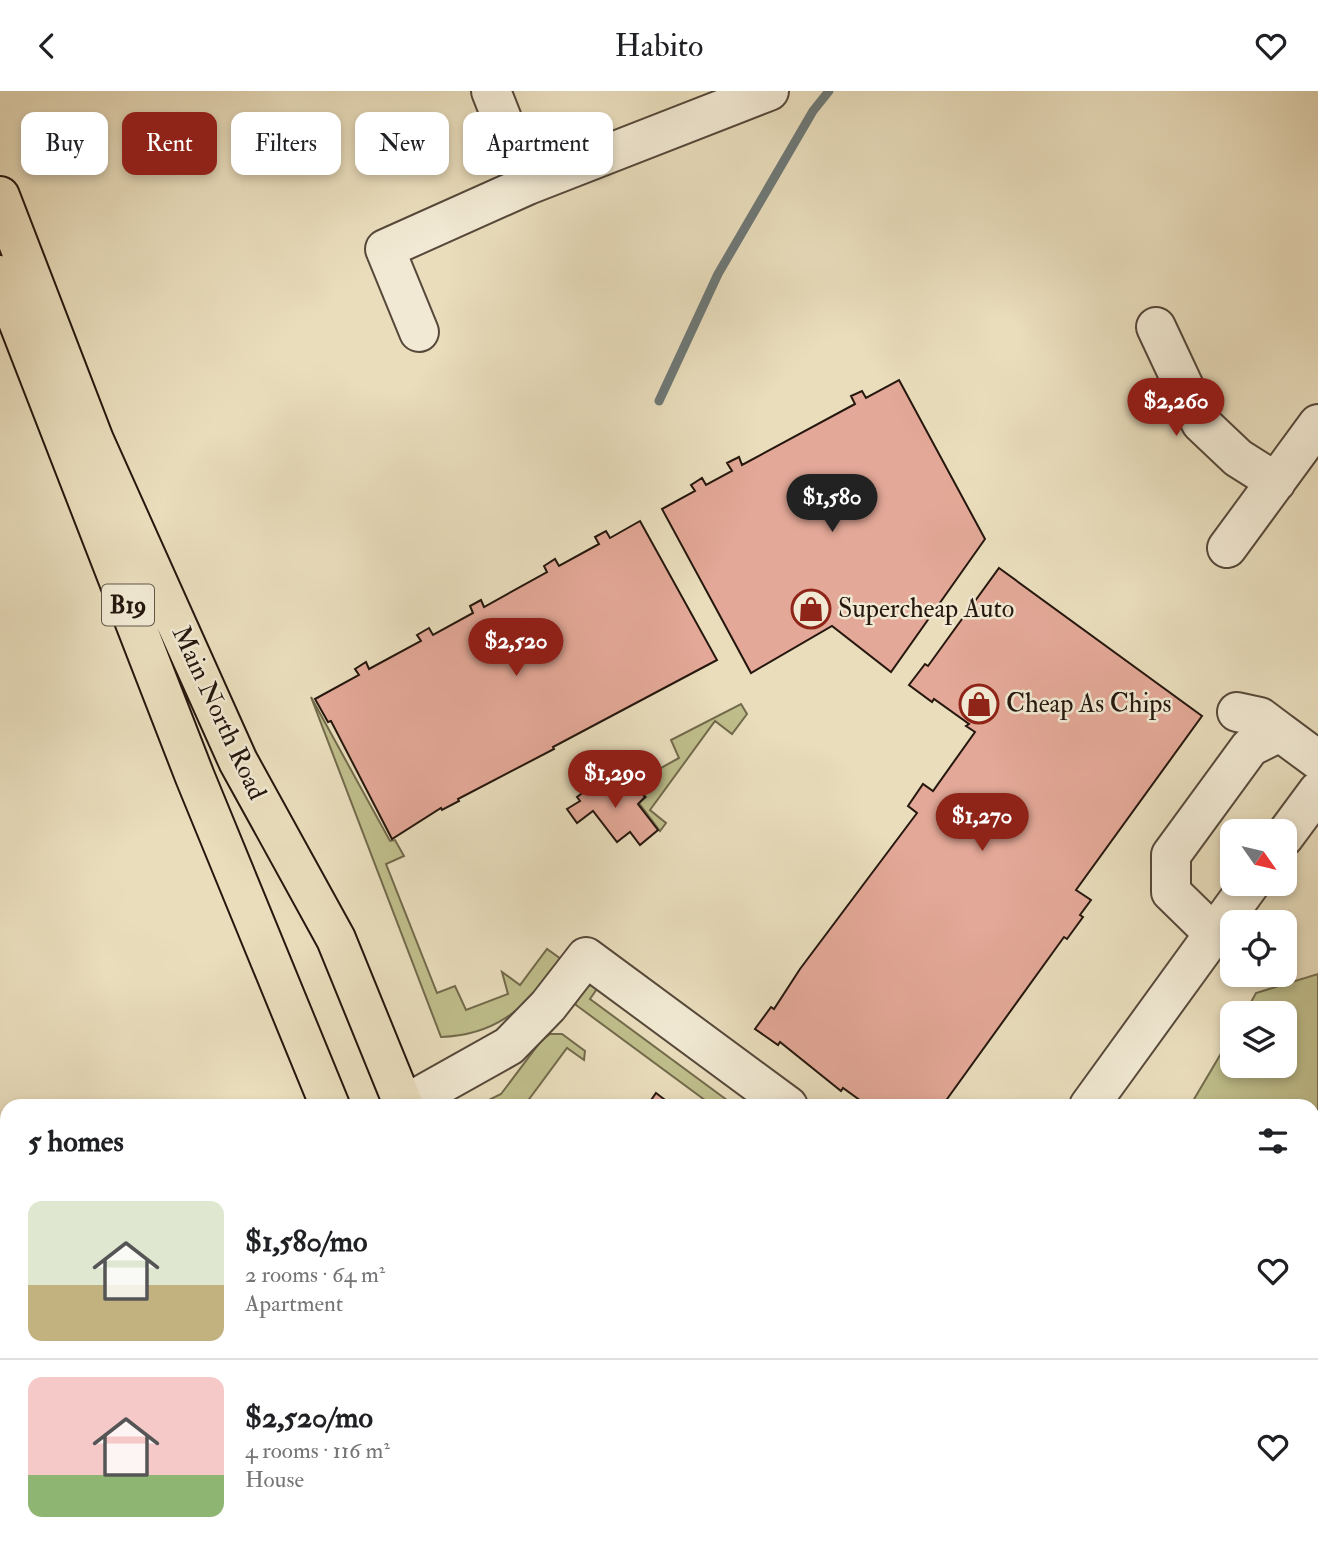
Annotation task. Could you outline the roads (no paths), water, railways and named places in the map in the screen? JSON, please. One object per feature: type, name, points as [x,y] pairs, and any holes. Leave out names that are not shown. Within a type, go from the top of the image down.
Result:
[{"type":"main road","name":"Main North Road","points":[[0,196],[13,268],[10,328],[327,1099]]},
{"type":"main road","name":"Main North Road","points":[[13,268],[61,355],[94,440],[238,761],[336,939],[400,1099]]},
{"type":"main road","points":[[10,328],[61,355]]},
{"type":"street","points":[[491,91],[528,185]]},
{"type":"street","points":[[419,332],[385,249],[528,185],[769,91]]},
{"type":"street","points":[[1156,327],[1201,423],[1238,458],[1276,482]]},
{"type":"street","points":[[1227,548],[1318,424]]},
{"type":"street","points":[[1237,712],[1260,717],[1318,760]]},
{"type":"street","points":[[1214,934],[1171,892],[1171,855],[1250,747],[1280,731]]},
{"type":"street","points":[[1297,819],[1318,791]]},
{"type":"street","points":[[1094,1099],[1241,896]]},
{"type":"street","points":[[415,1099],[509,1046],[548,1006],[586,957],[779,1099]]},
{"type":"waterway","points":[[659,401],[718,274],[813,111],[829,91]]},
{"type":"place","name":"Supercheap Auto","points":[[811,609]]},
{"type":"place","name":"Cheap As Chips","points":[[979,704]]}]
